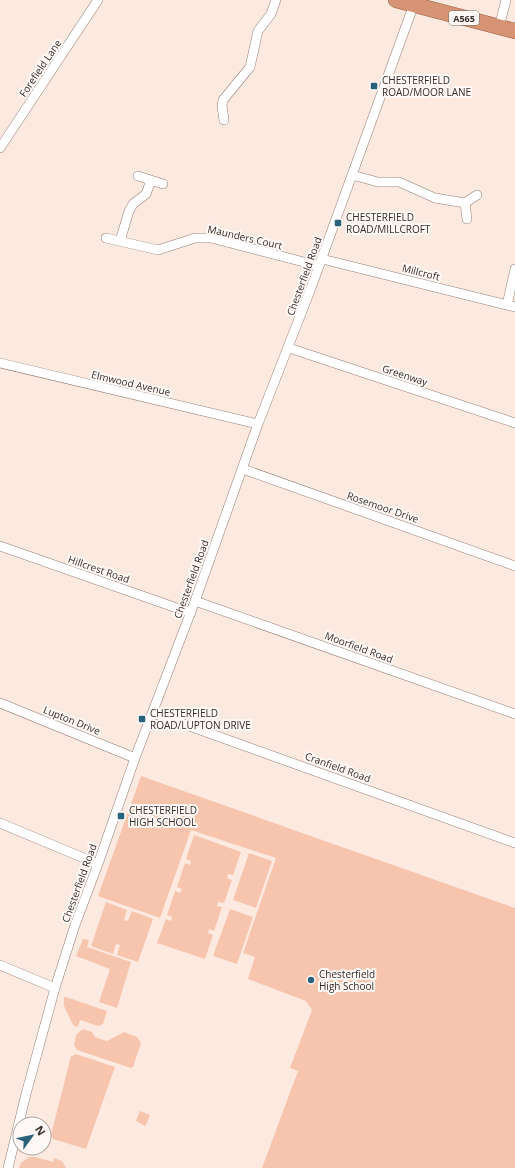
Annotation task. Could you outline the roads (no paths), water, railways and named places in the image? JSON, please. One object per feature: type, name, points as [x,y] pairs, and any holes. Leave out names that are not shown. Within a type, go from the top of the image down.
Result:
[{"type":"highway","name":"A565","points":[[396,0],[515,31]]},
{"type":"street","name":"Forefield Lane","points":[[0,148],[98,0]]},
{"type":"street","points":[[224,120],[222,106],[223,100],[250,67],[258,31],[271,14],[276,0]]},
{"type":"street","points":[[499,27],[506,0]]},
{"type":"street","name":"Chesterfield Road","points":[[8,1168],[26,1094],[55,988],[75,926],[135,758],[191,613],[258,424],[289,348],[414,4]]},
{"type":"street","points":[[352,175],[378,182],[399,182],[435,198],[465,203],[477,195]]},
{"type":"street","points":[[138,176],[163,184]]},
{"type":"street","points":[[120,241],[129,211],[133,204],[146,194],[151,180]]},
{"type":"street","points":[[465,203],[467,219]]},
{"type":"street","name":"Maunders Court","points":[[106,238],[158,250],[195,238],[211,238],[320,262]]},
{"type":"street","name":"Millcroft","points":[[320,262],[511,306]]},
{"type":"street","points":[[511,306],[515,269]]},
{"type":"street","name":"Greenway","points":[[289,348],[515,423]]},
{"type":"street","name":"Elmwood Avenue","points":[[0,363],[258,424]]},
{"type":"street","name":"Rosemoor Drive","points":[[243,469],[515,566]]},
{"type":"street","name":"Hillcrest Road","points":[[0,546],[191,613]]},
{"type":"street","name":"Moorfield Road","points":[[195,601],[515,714]]},
{"type":"street","name":"Lupton Drive","points":[[0,703],[135,758]]},
{"type":"street","name":"Cranfield Road","points":[[153,713],[515,843]]},
{"type":"street","points":[[0,823],[98,864]]},
{"type":"street","points":[[0,965],[55,988]]},
{"type":"place","name":"CHESTERFIELD ROAD/MOOR LANE","points":[[374,86]]},
{"type":"place","name":"CHESTERFIELD ROAD/MILLCROFT","points":[[338,223]]},
{"type":"place","name":"CHESTERFIELD ROAD/LUPTON DRIVE","points":[[142,719]]},
{"type":"place","name":"CHESTERFIELD HIGH SCHOOL","points":[[121,816]]},
{"type":"place","name":"Chesterfield High School","points":[[311,980]]}]
